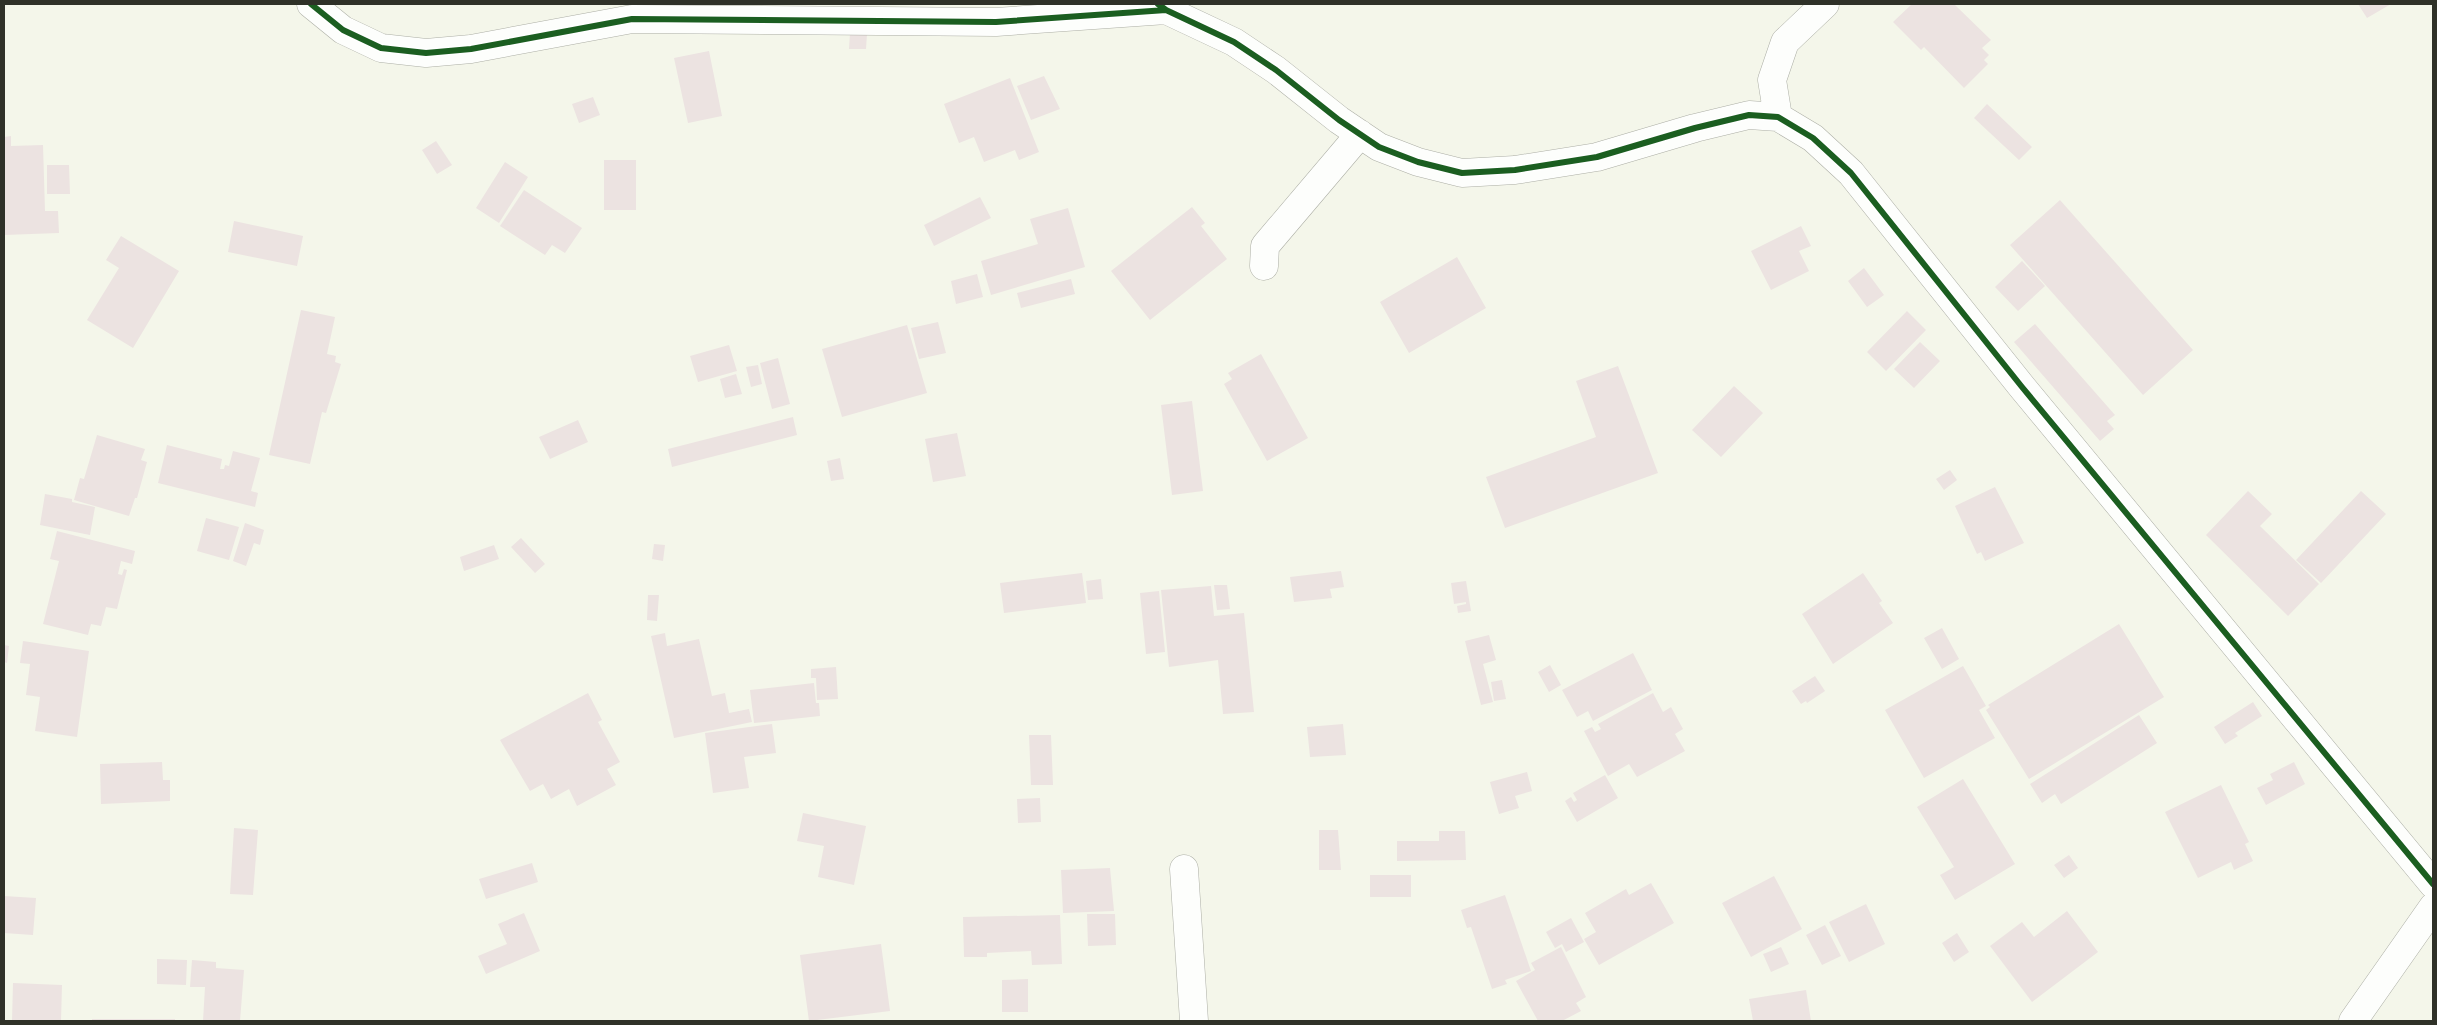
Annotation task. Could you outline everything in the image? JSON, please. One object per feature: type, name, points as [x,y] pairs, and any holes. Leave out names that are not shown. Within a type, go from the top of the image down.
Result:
[{"type":"street","points":[[311,4],[343,30],[381,48],[426,53],[471,49],[632,19],[996,22],[1162,7],[1234,42],[1276,70],[1379,148],[1418,162],[1462,173],[1515,170],[1597,157],[1695,128],[1749,115],[1778,117],[1813,138],[1851,173],[2029,395],[2433,884]]},
{"type":"street","points":[[1778,117],[1772,80],[1785,42],[1825,4]]},
{"type":"street","points":[[1264,266],[1265,246],[1360,134]]},
{"type":"street","points":[[1184,869],[1194,1021]]},
{"type":"street","points":[[2353,1021],[2433,907]]},
{"type":"building","points":[[1912,4],[1954,4],[1991,40],[1982,48],[1989,55],[1984,60],[1988,64],[1964,88],[1924,47],[1921,50],[1893,22]]},
{"type":"building","points":[[2358,4],[2391,4],[2367,18]]},
{"type":"building","points":[[850,33],[867,34],[866,49],[849,49]]},
{"type":"building","points":[[709,51],[722,116],[688,123],[674,58]]},
{"type":"building","points":[[1044,76],[1060,109],[1031,120],[1017,86]]},
{"type":"building","points":[[1010,78],[1039,152],[1019,160],[1015,150],[984,162],[974,137],[959,143],[944,104]]},
{"type":"building","points":[[593,97],[600,115],[579,123],[572,104]]},
{"type":"building","points":[[1987,104],[2032,147],[2019,160],[1974,118]]},
{"type":"building","points":[[11,136],[11,146],[43,145],[45,211],[58,211],[59,233],[4,235],[4,137]]},
{"type":"building","points":[[436,141],[452,165],[437,174],[422,150]]},
{"type":"building","points":[[604,160],[636,160],[636,210],[604,210]]},
{"type":"building","points":[[505,162],[528,177],[499,223],[476,208]]},
{"type":"building","points":[[47,165],[69,165],[70,194],[47,194]]},
{"type":"building","points":[[524,190],[582,228],[565,253],[552,245],[545,255],[500,226]]},
{"type":"building","points":[[980,197],[991,218],[934,246],[924,225]]},
{"type":"building","points":[[2060,200],[2193,350],[2143,395],[2010,245]]},
{"type":"building","points":[[1192,207],[1205,223],[1201,226],[1227,259],[1150,320],[1111,271]]},
{"type":"building","points":[[1068,208],[1085,267],[991,295],[981,261],[1038,244],[1030,219]]},
{"type":"building","points":[[234,221],[303,236],[297,266],[228,252]]},
{"type":"building","points":[[1801,226],[1811,246],[1799,251],[1809,271],[1771,290],[1751,251]]},
{"type":"building","points":[[121,236],[179,271],[133,348],[87,320],[119,268],[106,260]]},
{"type":"building","points":[[1457,257],[1486,308],[1409,353],[1380,302]]},
{"type":"building","points":[[2022,261],[2045,286],[2018,311],[1995,287]]},
{"type":"building","points":[[1864,268],[1884,295],[1867,307],[1848,281]]},
{"type":"building","points":[[977,274],[983,297],[956,304],[951,281]]},
{"type":"building","points":[[1071,279],[1075,294],[1021,308],[1017,293]]},
{"type":"building","points":[[301,310],[335,317],[327,354],[336,356],[335,362],[341,364],[326,413],[322,412],[310,464],[269,455]]},
{"type":"building","points":[[1907,311],[1926,330],[1886,371],[1867,352]]},
{"type":"building","points":[[938,322],[946,353],[919,359],[911,328]]},
{"type":"building","points":[[2035,324],[2115,415],[2107,421],[2114,429],[2100,441],[2014,342]]},
{"type":"building","points":[[907,325],[927,393],[842,417],[822,349]]},
{"type":"building","points":[[1920,342],[1940,361],[1914,388],[1894,369]]},
{"type":"building","points":[[729,345],[737,371],[698,382],[690,356]]},
{"type":"building","points":[[1261,354],[1308,438],[1267,461],[1224,384],[1232,379],[1228,373]]},
{"type":"building","points":[[778,358],[790,404],[772,409],[760,363]]},
{"type":"building","points":[[758,365],[762,384],[751,387],[746,367]]},
{"type":"building","points":[[1618,366],[1658,473],[1505,528],[1486,477],[1596,437],[1576,381]]},
{"type":"building","points":[[736,374],[742,394],[725,398],[720,379]]},
{"type":"building","points":[[1734,386],[1763,413],[1721,457],[1692,430]]},
{"type":"building","points":[[1192,401],[1203,491],[1172,495],[1161,405]]},
{"type":"building","points":[[793,417],[797,435],[672,467],[668,449]]},
{"type":"building","points":[[578,420],[588,442],[550,459],[539,437]]},
{"type":"building","points":[[957,433],[966,476],[933,482],[925,439]]},
{"type":"building","points":[[97,435],[145,449],[141,460],[147,462],[137,498],[135,498],[129,516],[74,500],[80,478],[84,479]]},
{"type":"building","points":[[167,445],[222,459],[220,469],[224,469],[225,465],[229,466],[233,451],[260,458],[251,491],[258,493],[255,507],[158,483]]},
{"type":"building","points":[[840,458],[844,479],[831,481],[827,461]]},
{"type":"building","points":[[1950,470],[1957,480],[1944,490],[1936,479]]},
{"type":"building","points":[[1995,487],[2024,543],[1985,561],[1981,552],[1977,554],[1955,506]]},
{"type":"building","points":[[2248,491],[2272,514],[2260,526],[2319,584],[2288,616],[2206,535]]},
{"type":"building","points":[[2361,491],[2386,514],[2321,583],[2296,560]]},
{"type":"building","points":[[45,494],[72,499],[72,502],[95,507],[90,535],[40,525]]},
{"type":"building","points":[[206,518],[239,527],[229,560],[197,551]]},
{"type":"building","points":[[245,523],[264,530],[260,545],[254,543],[246,566],[233,561]]},
{"type":"building","points":[[57,531],[135,551],[132,564],[121,561],[118,574],[122,575],[124,569],[127,570],[117,609],[106,607],[101,626],[91,624],[88,635],[43,624],[59,561],[50,559]]},
{"type":"building","points":[[521,538],[545,564],[535,573],[511,547]]},
{"type":"building","points":[[654,544],[665,545],[663,561],[652,559]]},
{"type":"building","points":[[494,545],[499,559],[464,571],[460,557]]},
{"type":"building","points":[[1341,571],[1344,587],[1330,589],[1332,598],[1294,602],[1290,577]]},
{"type":"building","points":[[1082,573],[1086,603],[1004,613],[1000,583]]},
{"type":"building","points":[[1863,573],[1882,601],[1879,603],[1893,623],[1833,664],[1802,614]]},
{"type":"building","points":[[1101,579],[1103,599],[1088,600],[1086,581]]},
{"type":"building","points":[[1466,581],[1471,611],[1458,613],[1457,606],[1466,604],[1466,602],[1454,604],[1451,583]]},
{"type":"building","points":[[1214,585],[1227,585],[1230,609],[1217,610]]},
{"type":"building","points":[[1211,586],[1214,616],[1244,613],[1254,712],[1223,714],[1218,660],[1169,667],[1161,590]]},
{"type":"building","points":[[1159,591],[1165,652],[1146,654],[1140,593]]},
{"type":"building","points":[[648,595],[659,595],[657,621],[647,620]]},
{"type":"building","points":[[2119,624],[2164,697],[2029,779],[1986,710],[1990,707],[1988,705]]},
{"type":"building","points":[[1942,628],[1959,659],[1942,669],[1924,638]]},
{"type":"building","points":[[665,633],[667,646],[699,639],[712,696],[725,693],[729,713],[749,709],[752,722],[674,738],[651,636]]},
{"type":"building","points":[[1489,635],[1496,660],[1483,664],[1493,702],[1481,705],[1465,641]]},
{"type":"building","points":[[23,641],[89,651],[77,737],[35,731],[40,697],[26,695],[30,664],[20,663]]},
{"type":"building","points":[[4,645],[9,646],[7,663],[4,662]]},
{"type":"building","points":[[1633,653],[1652,690],[1593,721],[1588,711],[1577,717],[1562,690]]},
{"type":"building","points":[[1550,665],[1561,685],[1549,692],[1538,672]]},
{"type":"building","points":[[1963,666],[1986,706],[1979,710],[1995,738],[1924,778],[1885,710]]},
{"type":"building","points":[[836,667],[838,699],[817,700],[816,678],[811,678],[811,669]]},
{"type":"building","points":[[1815,676],[1825,691],[1807,703],[1806,701],[1801,704],[1792,691]]},
{"type":"building","points":[[1502,680],[1506,699],[1494,701],[1491,682]]},
{"type":"building","points":[[814,683],[816,703],[819,703],[820,716],[754,723],[750,690]]},
{"type":"building","points":[[588,693],[602,720],[598,722],[620,762],[607,769],[616,785],[577,806],[569,789],[551,799],[543,784],[530,791],[500,740]]},
{"type":"building","points":[[1653,693],[1663,712],[1671,707],[1683,729],[1675,734],[1685,751],[1637,777],[1629,764],[1608,776],[1584,731],[1592,727],[1595,732],[1601,729],[1598,724]]},
{"type":"building","points":[[2253,702],[2262,716],[2235,733],[2238,736],[2225,744],[2214,727]]},
{"type":"building","points":[[2139,715],[2157,743],[2061,804],[2055,794],[2042,803],[2030,784]]},
{"type":"building","points":[[772,724],[776,753],[744,757],[749,788],[713,793],[705,733]]},
{"type":"building","points":[[1343,724],[1346,755],[1310,757],[1307,727]]},
{"type":"building","points":[[1029,735],[1051,735],[1053,785],[1031,785]]},
{"type":"building","points":[[162,762],[163,780],[170,780],[170,801],[101,804],[100,764]]},
{"type":"building","points":[[2294,762],[2305,784],[2266,805],[2257,788],[2273,780],[2270,774]]},
{"type":"building","points":[[1527,772],[1532,791],[1515,796],[1519,808],[1499,814],[1490,782]]},
{"type":"building","points":[[1605,775],[1618,798],[1577,822],[1565,801],[1571,797],[1574,802],[1577,800],[1573,793]]},
{"type":"building","points":[[1963,779],[2015,864],[1955,900],[1940,875],[1954,867],[1917,807]]},
{"type":"building","points":[[2221,785],[2249,842],[2245,844],[2253,861],[2234,870],[2231,862],[2198,878],[2165,812]]},
{"type":"building","points":[[1040,798],[1041,822],[1018,823],[1017,799]]},
{"type":"building","points":[[803,813],[866,826],[854,885],[818,877],[824,846],[797,841]]},
{"type":"building","points":[[234,828],[258,830],[253,895],[230,894]]},
{"type":"building","points":[[1319,830],[1338,830],[1341,870],[1319,870]]},
{"type":"building","points":[[1439,831],[1465,831],[1466,860],[1397,861],[1397,841],[1439,841]]},
{"type":"building","points":[[2069,855],[2078,868],[2064,878],[2054,865]]},
{"type":"building","points":[[532,863],[538,882],[486,899],[479,879]]},
{"type":"building","points":[[1110,868],[1114,911],[1063,913],[1061,870]]},
{"type":"building","points":[[1370,875],[1411,875],[1411,897],[1370,897]]},
{"type":"building","points":[[1774,876],[1802,929],[1751,957],[1722,903]]},
{"type":"building","points":[[1651,883],[1674,923],[1599,965],[1584,939],[1596,932],[1585,913],[1626,889],[1629,895]]},
{"type":"building","points":[[1505,895],[1531,971],[1505,980],[1507,984],[1492,989],[1471,927],[1467,928],[1461,910]]},
{"type":"building","points":[[4,896],[36,898],[33,935],[4,933]]},
{"type":"building","points":[[1866,904],[1885,944],[1849,962],[1829,922]]},
{"type":"building","points":[[2067,911],[2098,952],[2032,1002],[1990,946],[2022,922],[2034,937]]},
{"type":"building","points":[[524,913],[540,951],[486,974],[478,956],[507,944],[498,924]]},
{"type":"building","points":[[1087,914],[1115,914],[1116,945],[1088,946]]},
{"type":"building","points":[[1060,915],[1062,964],[1032,965],[1031,951],[987,953],[987,957],[964,957],[963,917]]},
{"type":"building","points":[[1571,918],[1584,942],[1566,952],[1562,944],[1555,948],[1546,932]]},
{"type":"building","points":[[1825,925],[1841,956],[1822,965],[1806,935]]},
{"type":"building","points":[[1957,933],[1969,952],[1954,962],[1942,943]]},
{"type":"building","points":[[881,944],[890,1011],[809,1021],[800,955]]},
{"type":"building","points":[[1561,947],[1586,997],[1576,1003],[1581,1011],[1562,1021],[1538,1021],[1516,981],[1535,970],[1531,963]]},
{"type":"building","points":[[1781,947],[1789,964],[1771,972],[1763,954]]},
{"type":"building","points":[[157,959],[187,960],[186,985],[157,984]]},
{"type":"building","points":[[192,960],[216,962],[216,968],[244,970],[240,1021],[203,1021],[205,987],[190,987]]},
{"type":"building","points":[[1028,979],[1028,1012],[1002,1012],[1002,980]]},
{"type":"building","points":[[13,983],[62,985],[61,1021],[12,1021]]},
{"type":"building","points":[[1806,990],[1811,1021],[1753,1021],[1749,999]]},
{"type":"building","points":[[92,1019],[175,1019],[175,1021],[92,1021]]},
{"type":"cycle path","points":[[311,4],[343,30],[381,48],[426,53],[471,49],[632,19],[996,22],[1166,10]]},
{"type":"cycle path","points":[[1158,4],[1166,10],[1234,42],[1276,70],[1339,120],[1379,147],[1418,162],[1462,173],[1515,170],[1597,157],[1695,128],[1749,115],[1778,117],[1813,138],[1851,173],[2022,387],[2433,884]]}]
